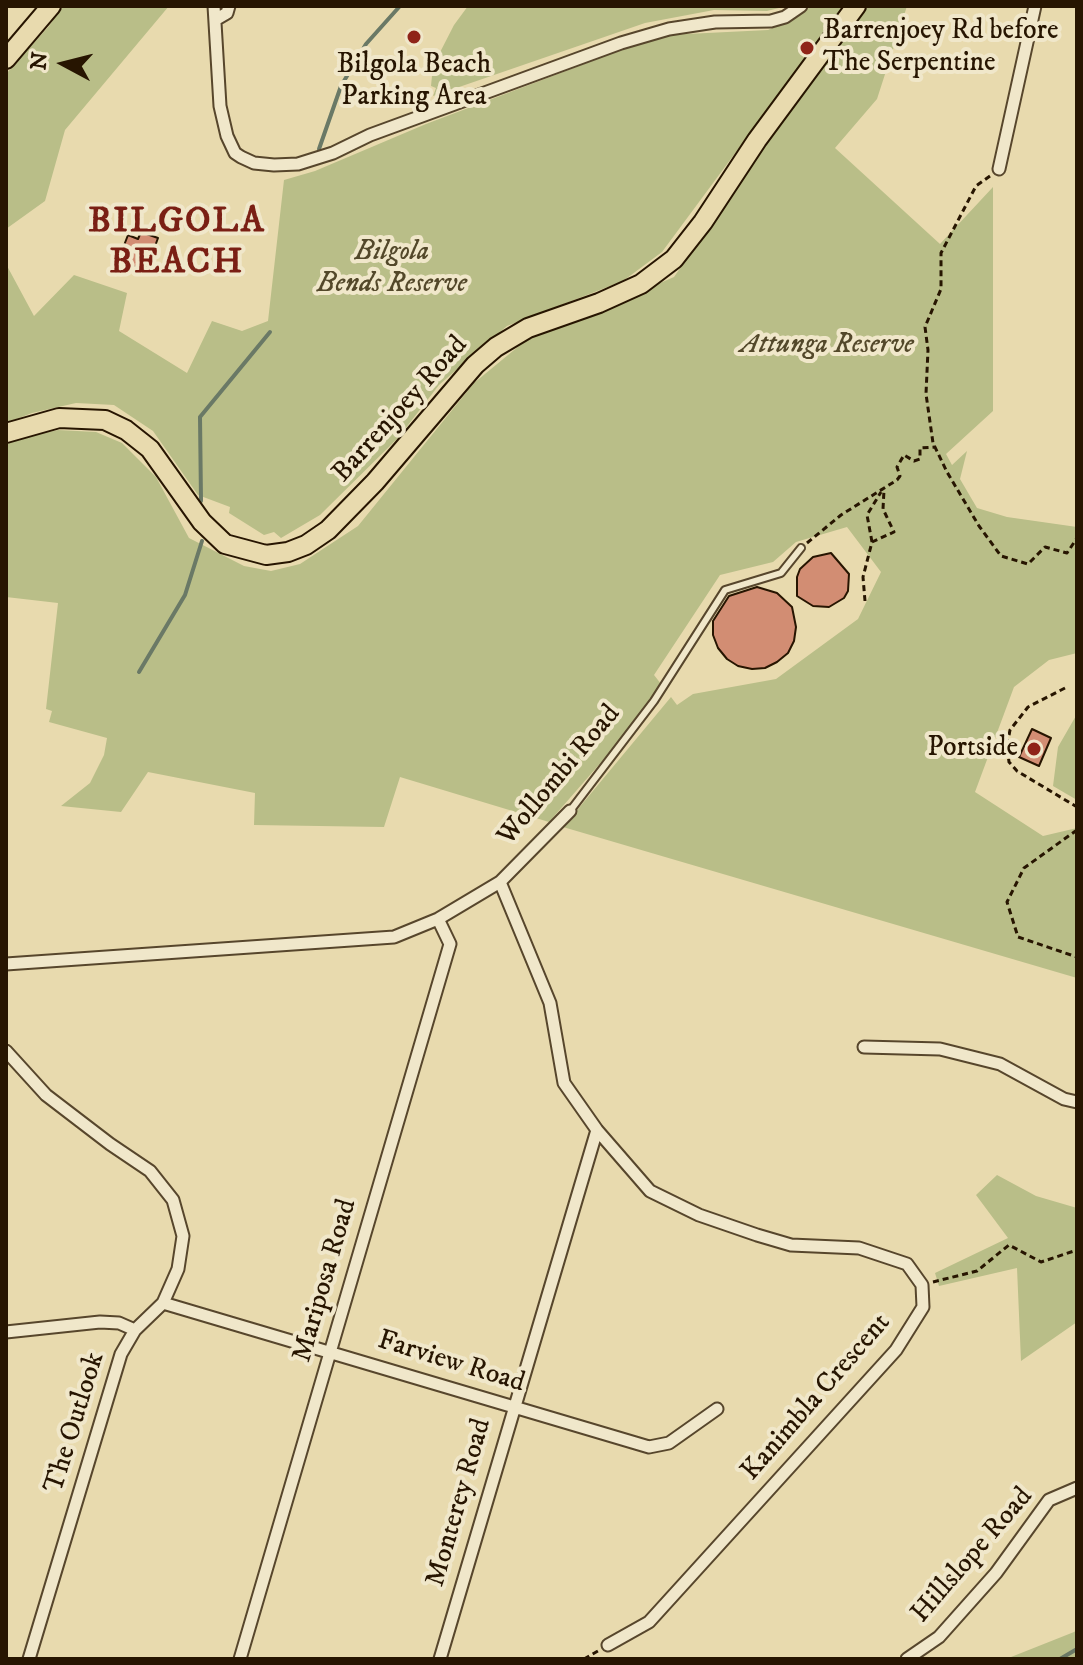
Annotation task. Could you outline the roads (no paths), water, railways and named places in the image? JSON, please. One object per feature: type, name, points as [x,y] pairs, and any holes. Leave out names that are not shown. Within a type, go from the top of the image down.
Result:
[{"type":"main road","points":[[6,59],[51,6]]},
{"type":"main road","name":"Barrenjoey Road","points":[[6,433],[59,418],[105,420],[126,430],[160,458],[202,522],[225,544],[266,555],[288,552],[306,545],[328,530],[375,482],[475,365],[496,347],[528,328],[599,303],[641,284],[674,259],[856,6]]},
{"type":"street","points":[[214,6],[220,106],[231,147],[241,157],[254,163],[288,165],[333,153],[370,135],[621,43],[692,24],[771,21],[785,17],[801,6]]},
{"type":"street","points":[[215,20],[227,13],[229,6]]},
{"type":"street","points":[[999,169],[1035,6]]},
{"type":"street","name":"Wollombi Road","points":[[6,964],[394,937],[438,919],[500,882],[570,811]]},
{"type":"street","points":[[500,882],[550,1003],[564,1083],[597,1130]]},
{"type":"street","name":"Mariposa Road","points":[[240,1659],[450,944],[438,919]]},
{"type":"street","points":[[864,1047],[940,1049],[985,1060],[1000,1064],[1064,1099],[1077,1102]]},
{"type":"street","name":"The Outlook","points":[[6,1051],[46,1095],[150,1171],[173,1200],[183,1236],[178,1269],[163,1303],[135,1330],[121,1354],[29,1659]]},
{"type":"street","name":"Kanimbla Crescent","points":[[597,1130],[650,1191],[686,1209],[791,1245],[859,1248],[907,1264],[922,1285],[923,1307],[896,1350],[649,1622],[608,1645]]},
{"type":"street","name":"Monterey Road","points":[[440,1659],[597,1130]]},
{"type":"street","name":"Farview Road","points":[[163,1303],[649,1447],[669,1443],[717,1409]]},
{"type":"street","points":[[6,1332],[100,1322],[119,1323],[135,1330]]},
{"type":"street","name":"Hillslope Road","points":[[907,1659],[939,1637],[996,1573],[1049,1500],[1077,1488]]},
{"type":"lane","name":"Wollombi Road","points":[[570,811],[654,701],[725,590],[781,573],[801,548]]},
{"type":"waterway","points":[[319,149],[341,86],[366,44],[400,6]]},
{"type":"waterway","points":[[201,501],[200,417],[270,332]]},
{"type":"waterway","points":[[139,672],[185,595],[202,541]]},
{"type":"waterway","points":[[1060,1659],[1077,1649]]},
{"type":"place","name":"Bilgola Beach Parking Area","points":[[414,37]]},
{"type":"place","name":"Barrenjoey Rd before The Serpentine","points":[[807,48]]},
{"type":"place","name":"Portside","points":[[1034,749]]},
{"type":"district","name":"BILGOLA BEACH","points":[[177,244]]},
{"type":"park label","name":"Bilgola Bends Reserve","points":[[392,269]]},
{"type":"park label","name":"Attunga Reserve","points":[[827,346]]}]
